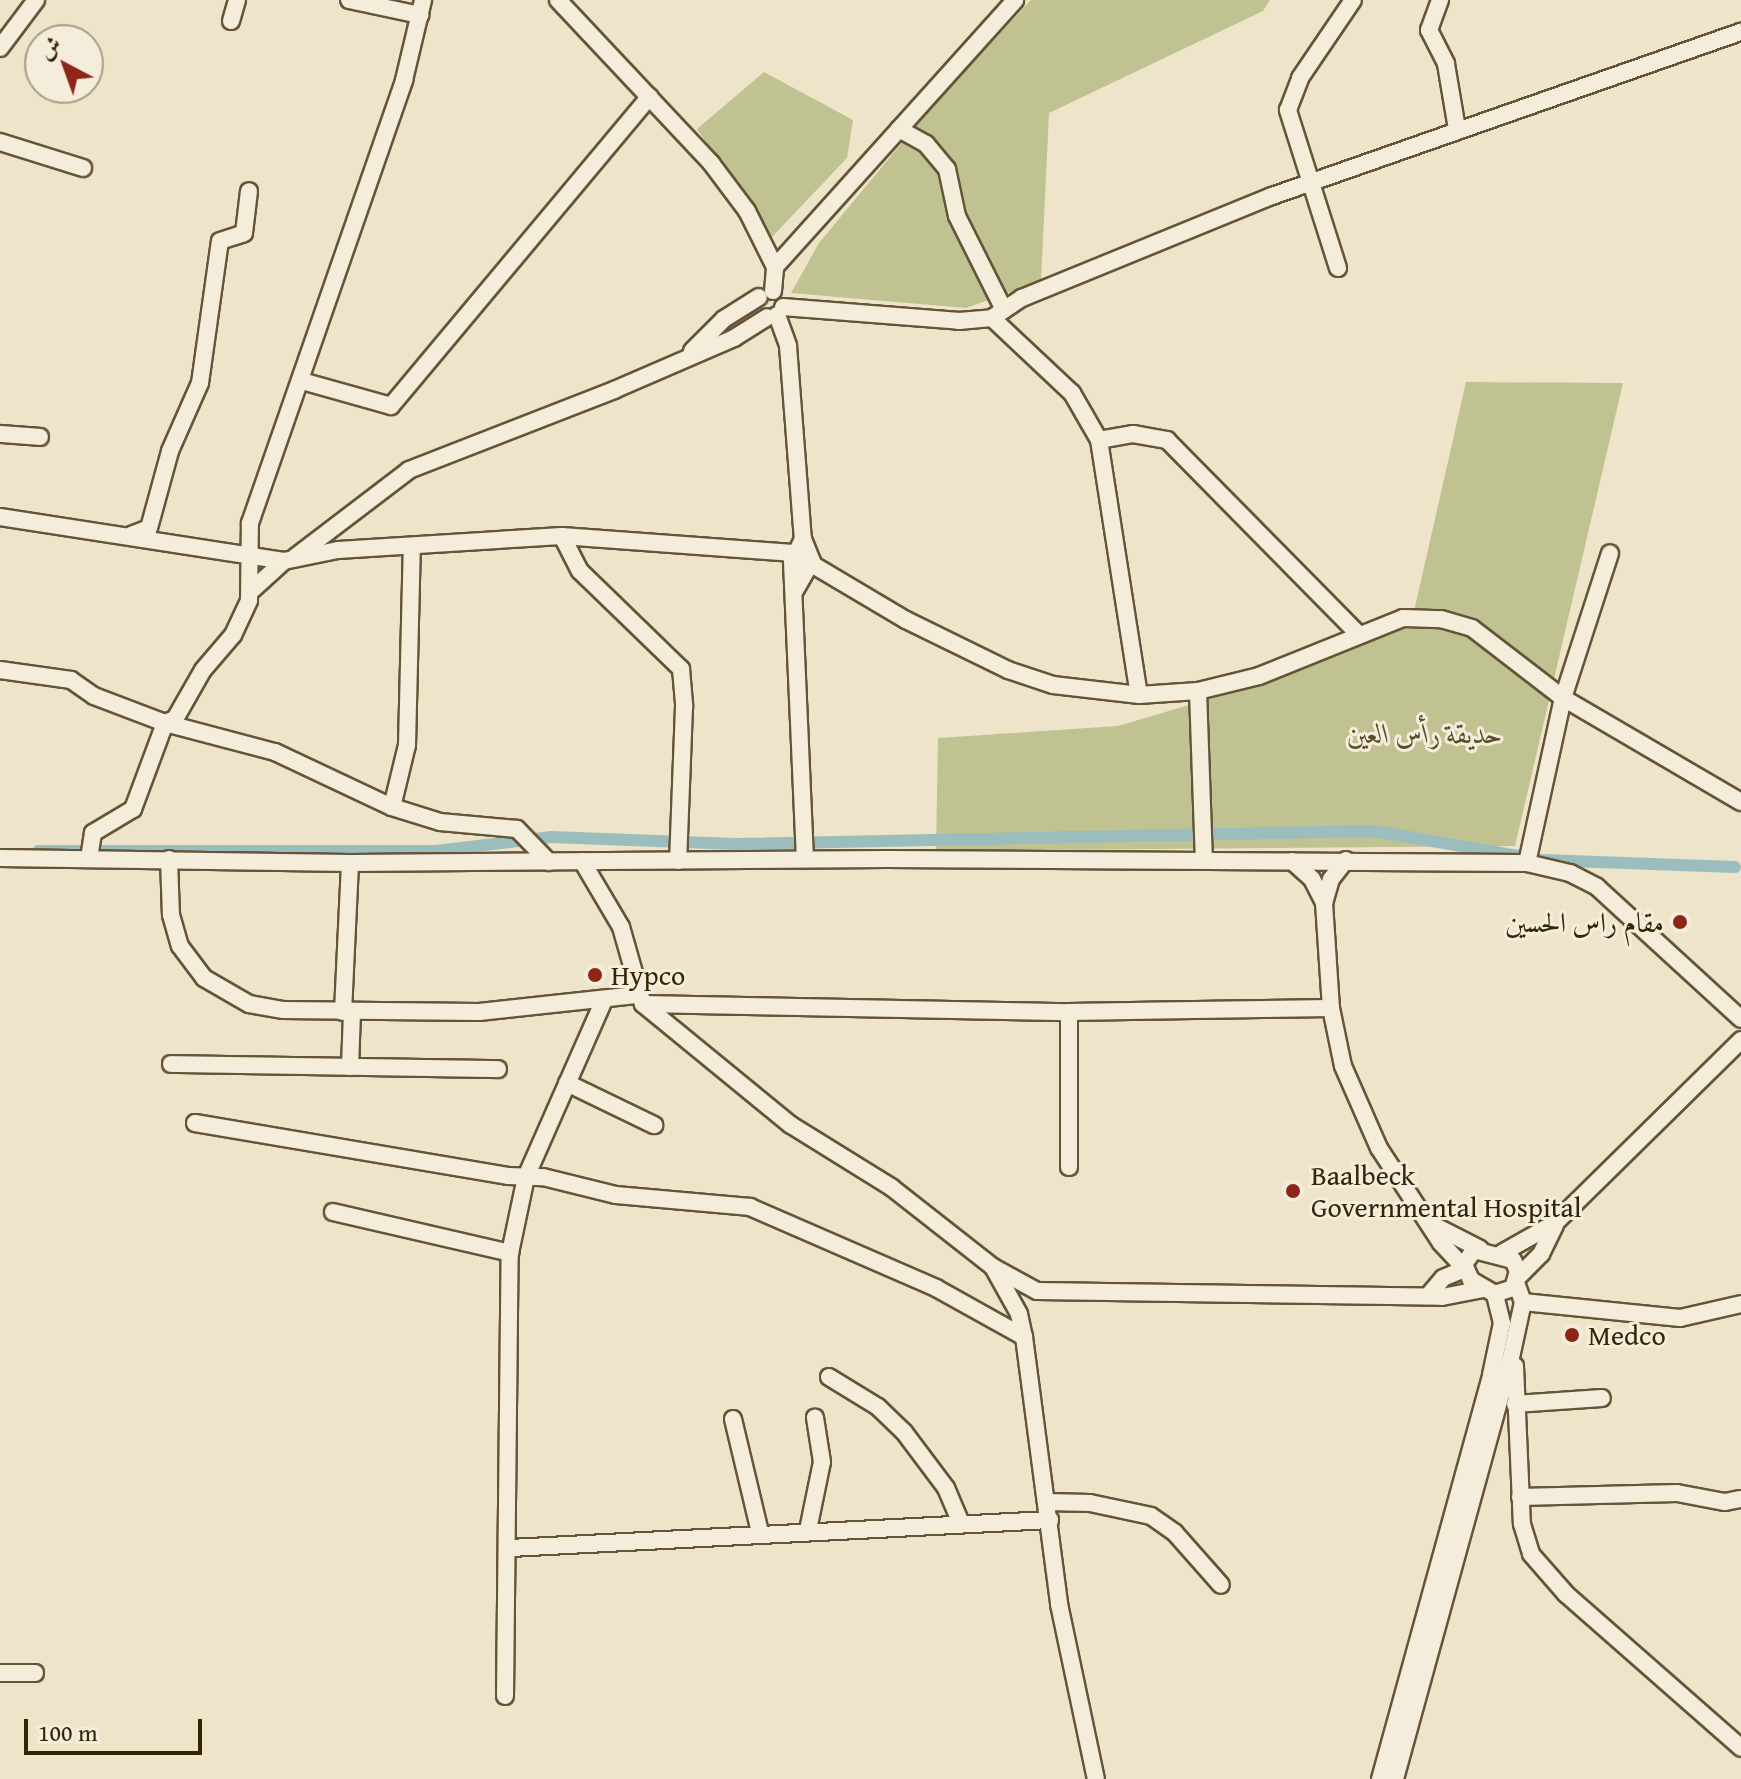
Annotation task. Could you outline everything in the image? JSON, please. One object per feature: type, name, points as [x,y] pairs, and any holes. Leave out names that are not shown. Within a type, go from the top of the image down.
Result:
[{"type":"street","points":[[0,48],[36,0]]},
{"type":"street","points":[[231,21],[237,0]]},
{"type":"street","points":[[89,855],[93,833],[133,809],[165,723],[175,719],[203,670],[233,635],[251,591],[248,554],[253,513],[302,381],[404,80],[421,8],[349,0]]},
{"type":"street","points":[[558,0],[649,97],[741,203],[775,267]]},
{"type":"street","points":[[1015,0],[775,267],[766,294],[757,306],[776,313],[959,321],[998,314],[1307,183],[1741,32]]},
{"type":"street","points":[[1338,268],[1307,183],[1289,100],[1353,0]]},
{"type":"street","points":[[1440,0],[1429,30],[1443,53],[1457,129]]},
{"type":"street","points":[[302,381],[391,406],[649,97]]},
{"type":"street","points":[[899,129],[926,144],[947,169],[957,216],[998,314],[1072,393],[1099,440],[1139,695]]},
{"type":"street","points":[[0,142],[83,168]]},
{"type":"street","points":[[129,536],[149,528],[170,451],[200,383],[220,241],[244,233],[249,191]]},
{"type":"street","points":[[766,294],[788,346],[792,552],[804,851]]},
{"type":"street","points":[[688,355],[724,319],[766,294]]},
{"type":"street","points":[[251,591],[409,470],[569,409],[688,355],[734,338],[776,313]]},
{"type":"street","points":[[0,434],[40,437]]},
{"type":"street","points":[[1099,440],[1133,434],[1167,440],[1359,635]]},
{"type":"street","points":[[0,517],[287,561],[338,550],[562,536],[792,552],[906,620],[1008,670],[1053,685],[1139,695],[1198,691],[1259,676],[1403,618],[1457,622],[1486,637],[1563,698],[1741,802]]},
{"type":"street","points":[[562,536],[580,571],[681,669],[684,707],[678,845]]},
{"type":"street","points":[[580,571],[588,536]]},
{"type":"street","points":[[392,807],[407,745],[412,547]]},
{"type":"street","points":[[792,552],[815,568]]},
{"type":"street","points":[[1527,863],[1563,698],[1610,553]]},
{"type":"street","points":[[795,591],[815,568]]},
{"type":"street","points":[[0,670],[71,680],[94,696],[165,723],[275,752],[392,807],[440,822],[517,829],[549,862]]},
{"type":"street","points":[[1198,691],[1204,855]]},
{"type":"street","points":[[0,858],[89,855],[350,863],[549,862],[582,861],[678,845],[804,851],[1204,855],[1292,861],[1527,863],[1570,873],[1597,887],[1741,1019]]},
{"type":"street","points":[[169,859],[174,930],[204,978],[249,1004],[347,1012],[512,1011],[639,999],[1069,1012],[1331,1008]]},
{"type":"street","points":[[1346,860],[1331,879],[1324,903],[1331,1008],[1343,1066],[1365,1122],[1441,1243],[1489,1291],[1502,1323],[1502,1361]]},
{"type":"street","points":[[582,861],[621,927],[639,999],[780,1117],[928,1213],[993,1267],[1037,1291],[1508,1292],[1541,1254],[1555,1223]]},
{"type":"street","points":[[1292,861],[1312,879],[1324,903]]},
{"type":"street","points":[[350,863],[347,1012],[350,1067]]},
{"type":"street","points":[[505,1696],[510,1548],[510,1253],[526,1177],[604,1000]]},
{"type":"street","points":[[1069,1012],[1069,1167]]},
{"type":"street","points":[[1502,1253],[1555,1223],[1741,1040]]},
{"type":"street","points":[[171,1064],[498,1069]]},
{"type":"street","points":[[567,1083],[654,1125]]},
{"type":"street","points":[[195,1123],[631,1197],[750,1207],[936,1288],[1024,1337]]},
{"type":"street","points":[[333,1212],[510,1253]]},
{"type":"street","points":[[1395,1779],[1502,1361],[1523,1302],[1516,1265],[1502,1253],[1480,1249],[1429,1224]]},
{"type":"street","points":[[1433,1290],[1443,1264],[1441,1243]]},
{"type":"street","points":[[1433,1290],[1464,1268],[1469,1254],[1480,1249]]},
{"type":"street","points":[[993,1267],[1019,1314],[1024,1337],[1059,1604],[1096,1779]]},
{"type":"street","points":[[1019,1314],[1037,1291]]},
{"type":"street","points":[[1523,1302],[1680,1318],[1741,1304]]},
{"type":"street","points":[[1502,1361],[1516,1368],[1515,1404],[1524,1538],[1543,1569],[1741,1748]]},
{"type":"street","points":[[829,1377],[878,1407],[904,1432],[946,1488],[961,1524]]},
{"type":"street","points":[[1515,1404],[1602,1398]]},
{"type":"street","points":[[808,1530],[822,1462],[815,1418]]},
{"type":"street","points":[[733,1419],[760,1532]]},
{"type":"street","points":[[1520,1497],[1677,1493],[1725,1502],[1741,1499]]},
{"type":"street","points":[[1046,1502],[1090,1503],[1151,1516],[1175,1533],[1221,1585]]},
{"type":"street","points":[[510,1548],[760,1532],[1050,1520]]},
{"type":"street","points":[[1380,1779],[1457,1530]]},
{"type":"street","points":[[0,1673],[35,1673]]},
{"type":"green space","points":[[1031,0],[1270,0],[1263,11],[1049,113],[1041,281],[966,308],[791,293],[819,243],[929,110]]},
{"type":"green space","points":[[764,72],[853,120],[847,158],[772,237],[697,129]]},
{"type":"green space","name":"حديقة رأس العين","points":[[1466,382],[1623,383],[1515,846],[936,851],[938,738],[1118,726],[1277,679],[1413,616]]},
{"type":"waterway","points":[[38,851],[436,851],[551,837],[736,844],[1374,831],[1524,857]]},
{"type":"waterway","points":[[1542,860],[1735,867]]},
{"type":"place","name":"مقام راس الحسين","points":[[1680,922]]},
{"type":"place","name":"Hypco","points":[[595,975]]},
{"type":"place","name":"Baalbeck Governmental Hospital","points":[[1293,1191]]},
{"type":"place","name":"Medco","points":[[1572,1335]]}]
